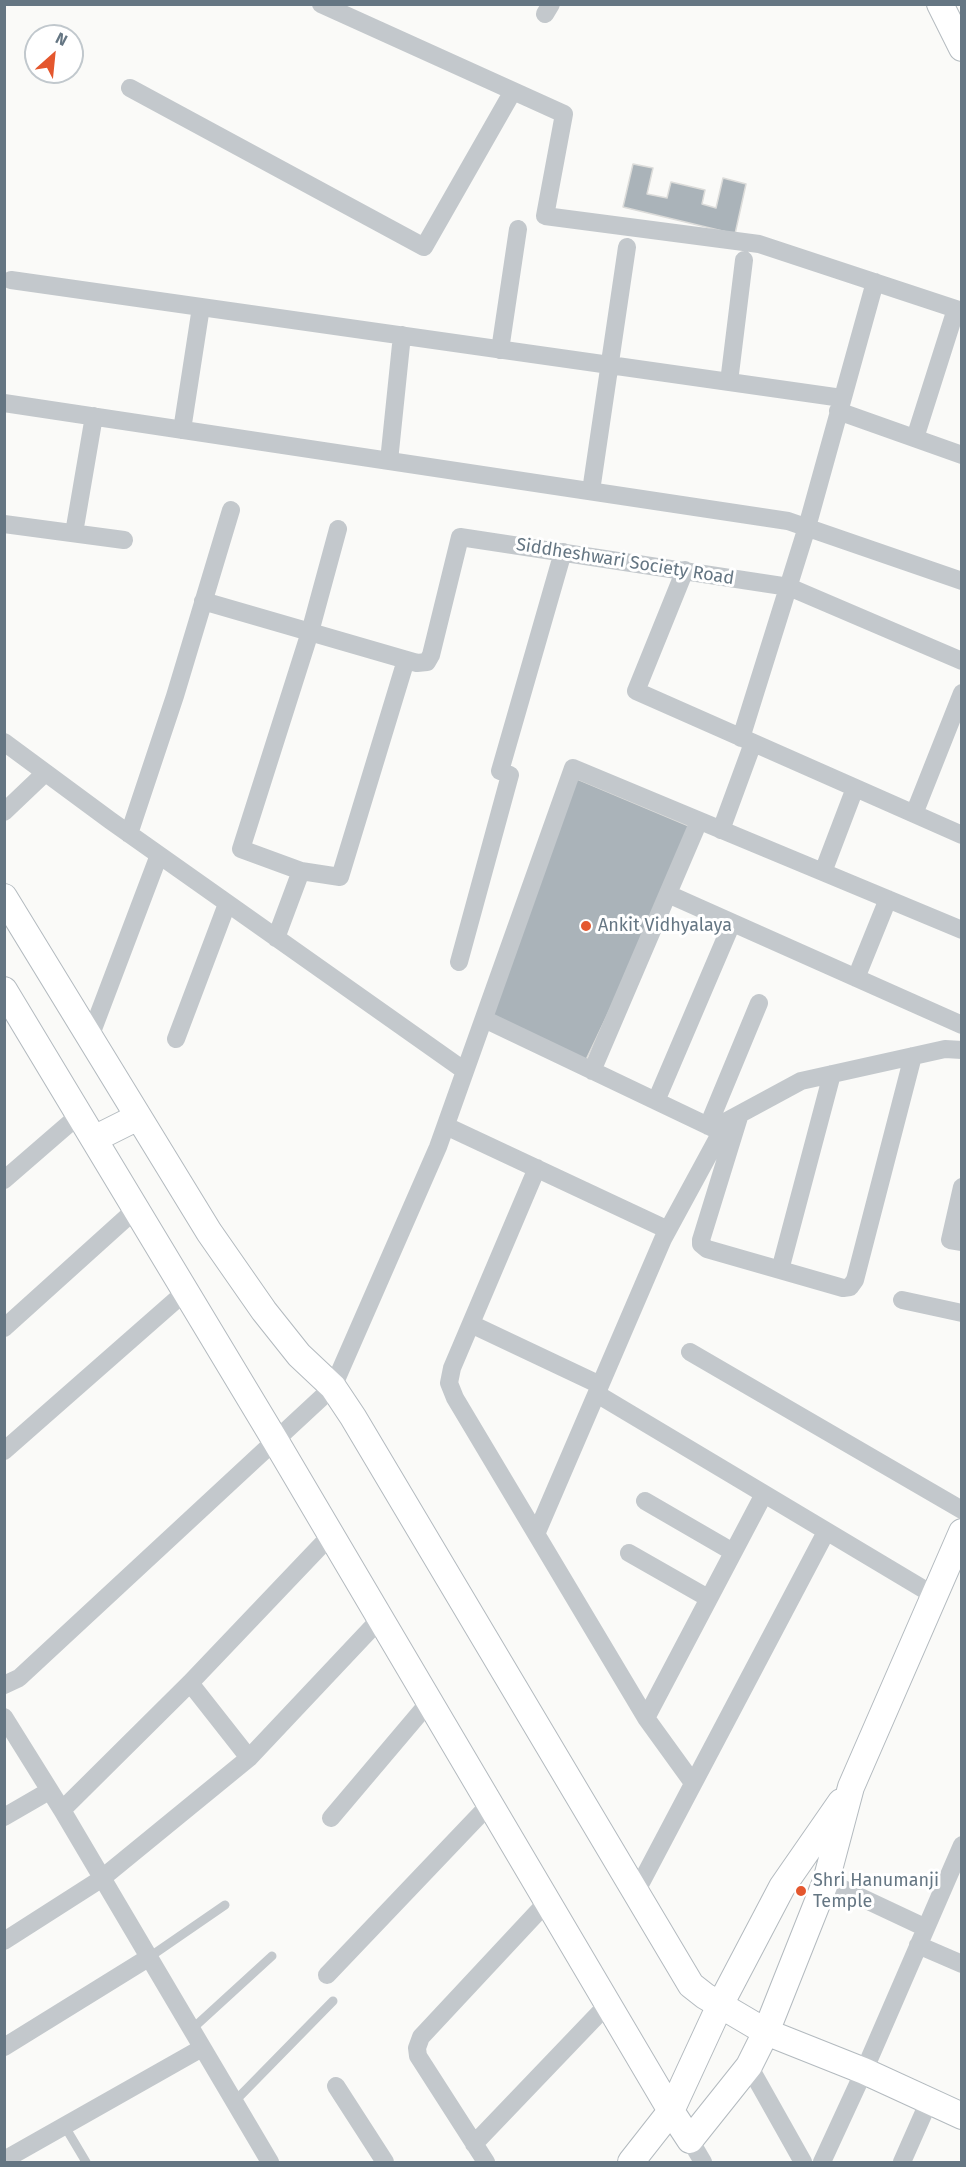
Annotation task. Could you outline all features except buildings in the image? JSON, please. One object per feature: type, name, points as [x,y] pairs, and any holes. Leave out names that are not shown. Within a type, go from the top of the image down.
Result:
[{"type":"street","points":[[321,4],[564,114],[545,216],[759,244],[959,310],[915,438]]},
{"type":"street","points":[[940,4],[962,48]]},
{"type":"street","points":[[130,88],[424,247],[513,91]]},
{"type":"street","points":[[500,350],[518,229]]},
{"type":"street","points":[[591,491],[627,247]]},
{"type":"street","points":[[729,382],[744,260]]},
{"type":"street","points":[[11,280],[729,382],[840,404],[915,438],[962,455]]},
{"type":"street","points":[[721,830],[875,282]]},
{"type":"street","points":[[182,430],[201,307]]},
{"type":"street","points":[[389,461],[402,336]]},
{"type":"street","points":[[4,403],[788,521],[962,581]]},
{"type":"street","points":[[74,533],[94,416]]},
{"type":"street","points":[[129,834],[175,696],[231,510]]},
{"type":"street","points":[[4,524],[124,540]]},
{"type":"street","points":[[203,601],[310,632],[406,660],[339,877],[301,871],[241,849],[310,632],[338,529]]},
{"type":"street","name":"Siddheshwari Society Road","points":[[406,660],[417,663],[427,662],[431,655],[460,537],[789,586],[962,661]]},
{"type":"street","points":[[459,962],[510,775],[500,771],[563,552]]},
{"type":"street","points":[[685,570],[636,691],[962,835]]},
{"type":"street","points":[[914,814],[962,693]]},
{"type":"street","points":[[4,742],[227,904],[465,1071]]},
{"type":"street","points":[[4,1685],[19,1678],[333,1387],[438,1147],[573,768],[962,930]]},
{"type":"street","points":[[4,812],[45,773]]},
{"type":"street","points":[[823,872],[855,788]]},
{"type":"street","points":[[592,1071],[699,821]]},
{"type":"street","points":[[90,1037],[159,855]]},
{"type":"street","points":[[276,938],[301,871]]},
{"type":"street","points":[[668,894],[962,1025]]},
{"type":"street","points":[[4,897],[209,1232],[264,1311],[299,1355],[333,1387],[353,1417],[691,1985],[720,2006],[766,2032],[864,2072],[962,2116]]},
{"type":"street","points":[[856,978],[888,900]]},
{"type":"street","points":[[176,1039],[227,904]]},
{"type":"street","points":[[656,1101],[732,923]]},
{"type":"street","points":[[5,991],[275,1440],[703,2163]]},
{"type":"street","points":[[537,1532],[668,1230],[715,1129],[759,1003]]},
{"type":"street","points":[[484,1019],[715,1129]]},
{"type":"street","points":[[715,1129],[801,1081],[945,1049],[962,1050]]},
{"type":"street","points":[[740,1114],[701,1244],[707,1249],[843,1288],[850,1287],[855,1280],[913,1056]]},
{"type":"street","points":[[780,1270],[832,1074]]},
{"type":"street","points":[[4,1180],[79,1114]]},
{"type":"street","points":[[94,1139],[138,1117]]},
{"type":"street","points":[[446,1126],[668,1230]]},
{"type":"street","points":[[537,1168],[452,1368],[449,1383],[455,1398],[537,1532],[645,1718],[693,1783]]},
{"type":"street","points":[[962,1187],[950,1240],[962,1242]]},
{"type":"street","points":[[4,1328],[136,1209]]},
{"type":"street","points":[[4,1451],[185,1292]]},
{"type":"street","points":[[902,1300],[962,1313]]},
{"type":"street","points":[[471,1324],[598,1389],[764,1494],[934,1596]]},
{"type":"street","points":[[690,1352],[962,1510]]},
{"type":"street","points":[[645,1718],[764,1494]]},
{"type":"street","points":[[645,1501],[733,1552]]},
{"type":"street","points":[[635,1894],[826,1532]]},
{"type":"street","points":[[690,2140],[749,2066],[766,2032],[826,1881],[851,1786],[962,1533]]},
{"type":"street","points":[[62,1810],[190,1683],[331,1535]]},
{"type":"street","points":[[629,1553],[708,1598]]},
{"type":"street","points":[[4,1941],[101,1880],[249,1758],[381,1618]]},
{"type":"street","points":[[190,1683],[249,1758]]},
{"type":"street","points":[[331,1818],[430,1701]]},
{"type":"street","points":[[4,1717],[62,1810],[101,1880],[270,2163]]},
{"type":"street","points":[[631,2163],[671,2111],[720,2006],[782,1887],[851,1786]]},
{"type":"street","points":[[4,1817],[49,1791]]},
{"type":"street","points":[[327,1976],[490,1804]]},
{"type":"street","points":[[822,2163],[962,1845]]},
{"type":"street","points":[[826,1881],[922,1936],[962,1964]]},
{"type":"street","points":[[486,2163],[418,2056],[417,2048],[421,2037],[548,1902]]},
{"type":"street","points":[[4,2047],[148,1958]]},
{"type":"street","points":[[474,2144],[608,2004]]},
{"type":"street","points":[[4,2160],[202,2048]]},
{"type":"street","points":[[749,2066],[802,2163]]},
{"type":"street","points":[[336,2086],[385,2163]]},
{"type":"street","points":[[902,2163],[929,2101]]},
{"type":"lane","points":[[148,1958],[225,1905]]},
{"type":"lane","points":[[191,2030],[272,1956]]},
{"type":"lane","points":[[234,2102],[333,2001]]},
{"type":"lane","points":[[64,2125],[86,2163]]},
{"type":"place","name":"Ankit Vidhyalaya","points":[[586,926]]},
{"type":"place","name":"Shri Hanumanji Temple","points":[[801,1891]]}]
